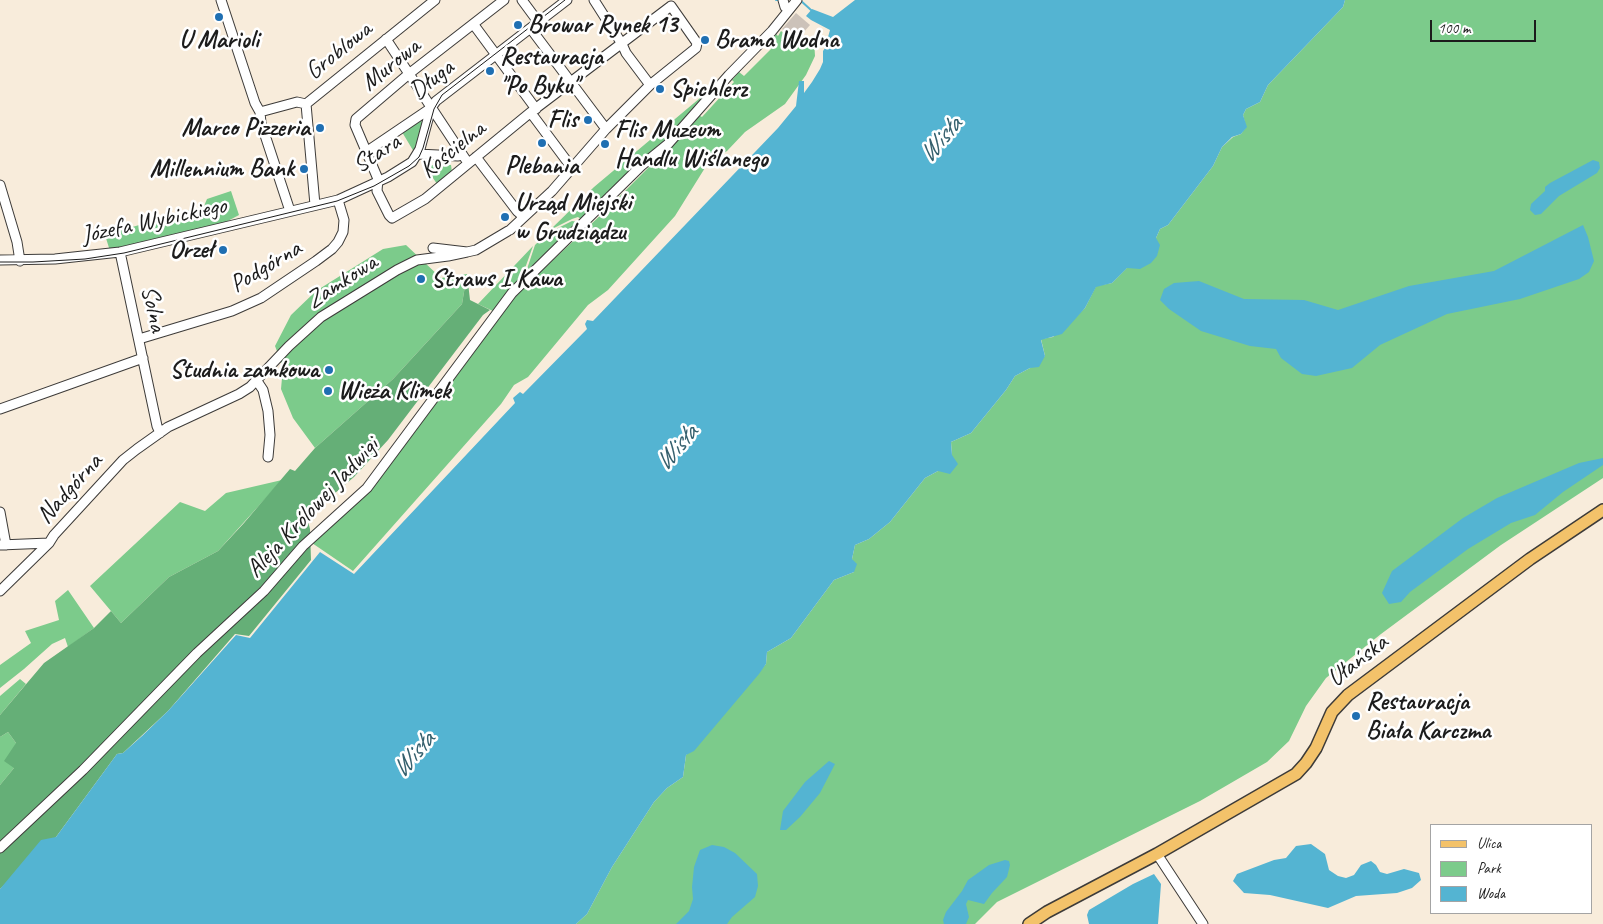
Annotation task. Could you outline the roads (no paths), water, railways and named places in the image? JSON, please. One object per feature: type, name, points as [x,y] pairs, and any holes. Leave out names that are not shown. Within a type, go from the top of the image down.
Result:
[{"type":"main road","name":"Ułańska","points":[[1029,924],[1047,912],[1157,854],[1296,774],[1306,764],[1316,748],[1332,712],[1348,695],[1530,559],[1603,510]]},
{"type":"street","points":[[221,0],[255,103],[260,112],[261,123],[290,211]]},
{"type":"street","name":"Groblowa","points":[[260,112],[297,102],[306,104],[435,0]]},
{"type":"street","name":"Murowa","points":[[392,218],[389,216],[377,191],[378,182],[355,125],[356,119],[410,73],[504,0]]},
{"type":"street","points":[[522,0],[570,83],[606,129]]},
{"type":"street","name":"Długa","points":[[366,152],[432,108],[436,101],[497,56],[567,0]]},
{"type":"street","points":[[594,0],[626,53],[650,85]]},
{"type":"street","name":"Kościelna","points":[[392,218],[425,199],[533,111],[622,44],[672,3]]},
{"type":"street","name":"Zamkowa","points":[[160,433],[168,427],[239,394],[257,381],[289,346],[321,317],[404,266],[417,260],[468,252],[485,246],[509,231],[552,191],[606,129],[650,85],[693,52],[697,43],[672,3]]},
{"type":"street","name":"Aleja Królowej Jadwigi","points":[[0,848],[83,770],[197,652],[264,591],[303,546],[367,488],[512,293],[641,166],[668,144],[728,75],[772,31],[789,3]]},
{"type":"street","points":[[474,25],[572,168]]},
{"type":"street","points":[[386,39],[468,163]]},
{"type":"street","points":[[306,104],[314,205]]},
{"type":"street","name":"Stara","points":[[314,205],[338,200],[378,182],[408,165],[418,154],[432,108]]},
{"type":"street","points":[[418,154],[458,156],[462,153]]},
{"type":"street","points":[[476,157],[517,211],[524,217]]},
{"type":"street","points":[[0,185],[17,242],[20,261]]},
{"type":"street","name":"Podgórna","points":[[139,339],[232,311],[261,298],[316,261],[332,249],[343,232],[344,220],[338,200]]},
{"type":"street","name":"Józefa Wybickiego","points":[[0,260],[20,261],[120,252],[314,205]]},
{"type":"street","points":[[433,248],[468,252]]},
{"type":"street","name":"Solna","points":[[120,252],[160,433]]},
{"type":"street","points":[[0,409],[143,358]]},
{"type":"street","points":[[257,381],[263,390],[268,411],[270,435],[268,457]]},
{"type":"street","name":"Nadgórna","points":[[3,545],[49,544],[54,535],[123,460],[160,433]]},
{"type":"street","points":[[0,512],[3,545]]},
{"type":"street","points":[[0,591],[49,544]]},
{"type":"street","points":[[1157,854],[1203,924]]},
{"type":"water","name":"Wisła","points":[[855,0],[1345,0],[1343,7],[1268,85],[1260,102],[1246,109],[1243,115],[1247,127],[1241,134],[1232,137],[1222,147],[1213,166],[1168,225],[1160,229],[1156,238],[1160,245],[1157,256],[1151,263],[1140,269],[1127,268],[1112,283],[1096,287],[1085,308],[1062,334],[1041,340],[1045,356],[1039,367],[1030,368],[1015,376],[971,433],[951,442],[952,455],[958,464],[950,474],[938,471],[925,478],[890,522],[869,539],[855,545],[852,559],[857,564],[854,572],[834,580],[791,638],[767,652],[766,664],[759,674],[694,751],[686,755],[683,777],[667,788],[654,802],[612,867],[587,914],[576,924],[0,924],[0,889],[41,840],[56,837],[117,754],[123,753],[168,711],[236,635],[250,638],[320,552],[354,574],[515,403],[513,398],[520,392],[523,394],[587,329],[585,324],[587,320],[593,321],[778,128],[796,106],[799,81],[804,81],[804,93],[823,62],[823,51],[830,30],[806,16],[812,9],[833,17]]},
{"type":"water","points":[[1593,160],[1599,162],[1600,168],[1597,173],[1559,196],[1541,214],[1535,215],[1530,210],[1531,204],[1545,191],[1545,187],[1550,183]]},
{"type":"water","points":[[1583,225],[1594,261],[1589,272],[1579,279],[1520,299],[1447,314],[1380,345],[1352,368],[1316,376],[1302,374],[1281,358],[1276,349],[1250,346],[1201,331],[1169,309],[1160,300],[1164,289],[1174,283],[1199,281],[1244,299],[1304,300],[1338,310],[1409,286],[1494,271]]},
{"type":"water","points":[[1603,458],[1603,465],[1563,492],[1535,515],[1511,523],[1468,549],[1410,592],[1401,602],[1389,604],[1382,593],[1392,571],[1463,518],[1497,498],[1579,463]]},
{"type":"water","points":[[829,761],[835,764],[820,793],[800,817],[786,830],[780,830],[783,811],[805,782]]},
{"type":"water","points":[[1311,844],[1325,854],[1329,870],[1338,876],[1346,878],[1354,875],[1361,865],[1371,861],[1380,872],[1387,874],[1404,869],[1419,873],[1421,880],[1412,888],[1397,893],[1356,896],[1328,908],[1270,895],[1244,893],[1233,881],[1237,874],[1274,860],[1286,858],[1296,846]]},
{"type":"water","points":[[712,845],[724,847],[735,853],[757,874],[758,886],[755,897],[732,917],[727,924],[676,924],[689,911],[693,899],[694,867],[700,850]]},
{"type":"water","points":[[1005,860],[1009,861],[1010,865],[1007,877],[984,904],[968,900],[966,904],[969,917],[966,924],[944,924],[943,920],[946,912],[968,880],[989,865]]},
{"type":"water","points":[[1154,874],[1161,884],[1158,924],[1089,924],[1087,915],[1089,910]]},
{"type":"waterway","points":[[800,0],[811,10]]},
{"type":"tram line","points":[[0,262],[85,259],[124,253],[337,201],[374,186],[409,166],[419,157],[434,109],[442,95],[565,0]]},
{"type":"place","name":"U Marioli","points":[[219,17]]},
{"type":"place","name":"Browar Rynek 13","points":[[518,25]]},
{"type":"place","name":"Brama Wodna","points":[[705,40]]},
{"type":"place","name":"Restauracja \"Po Byku\"","points":[[490,71]]},
{"type":"place","name":"Spichlerz","points":[[660,89]]},
{"type":"place","name":"Flis","points":[[588,120]]},
{"type":"place","name":"Marco Pizzeria","points":[[320,128]]},
{"type":"place","name":"Plebania","points":[[542,143]]},
{"type":"place","name":"Flis Muzeum Handlu Wiślanego","points":[[605,144]]},
{"type":"place","name":"Millennium Bank","points":[[304,169]]},
{"type":"place","name":"Urząd Miejski w Grudziądzu","points":[[505,217]]},
{"type":"place","name":"Orzeł","points":[[223,250]]},
{"type":"place","name":"Straws I Kawa","points":[[421,279]]},
{"type":"place","name":"Studnia zamkowa","points":[[329,370]]},
{"type":"place","name":"Wieża Klimek","points":[[328,391]]},
{"type":"place","name":"Restauracja Biała Karczma","points":[[1356,716]]}]
